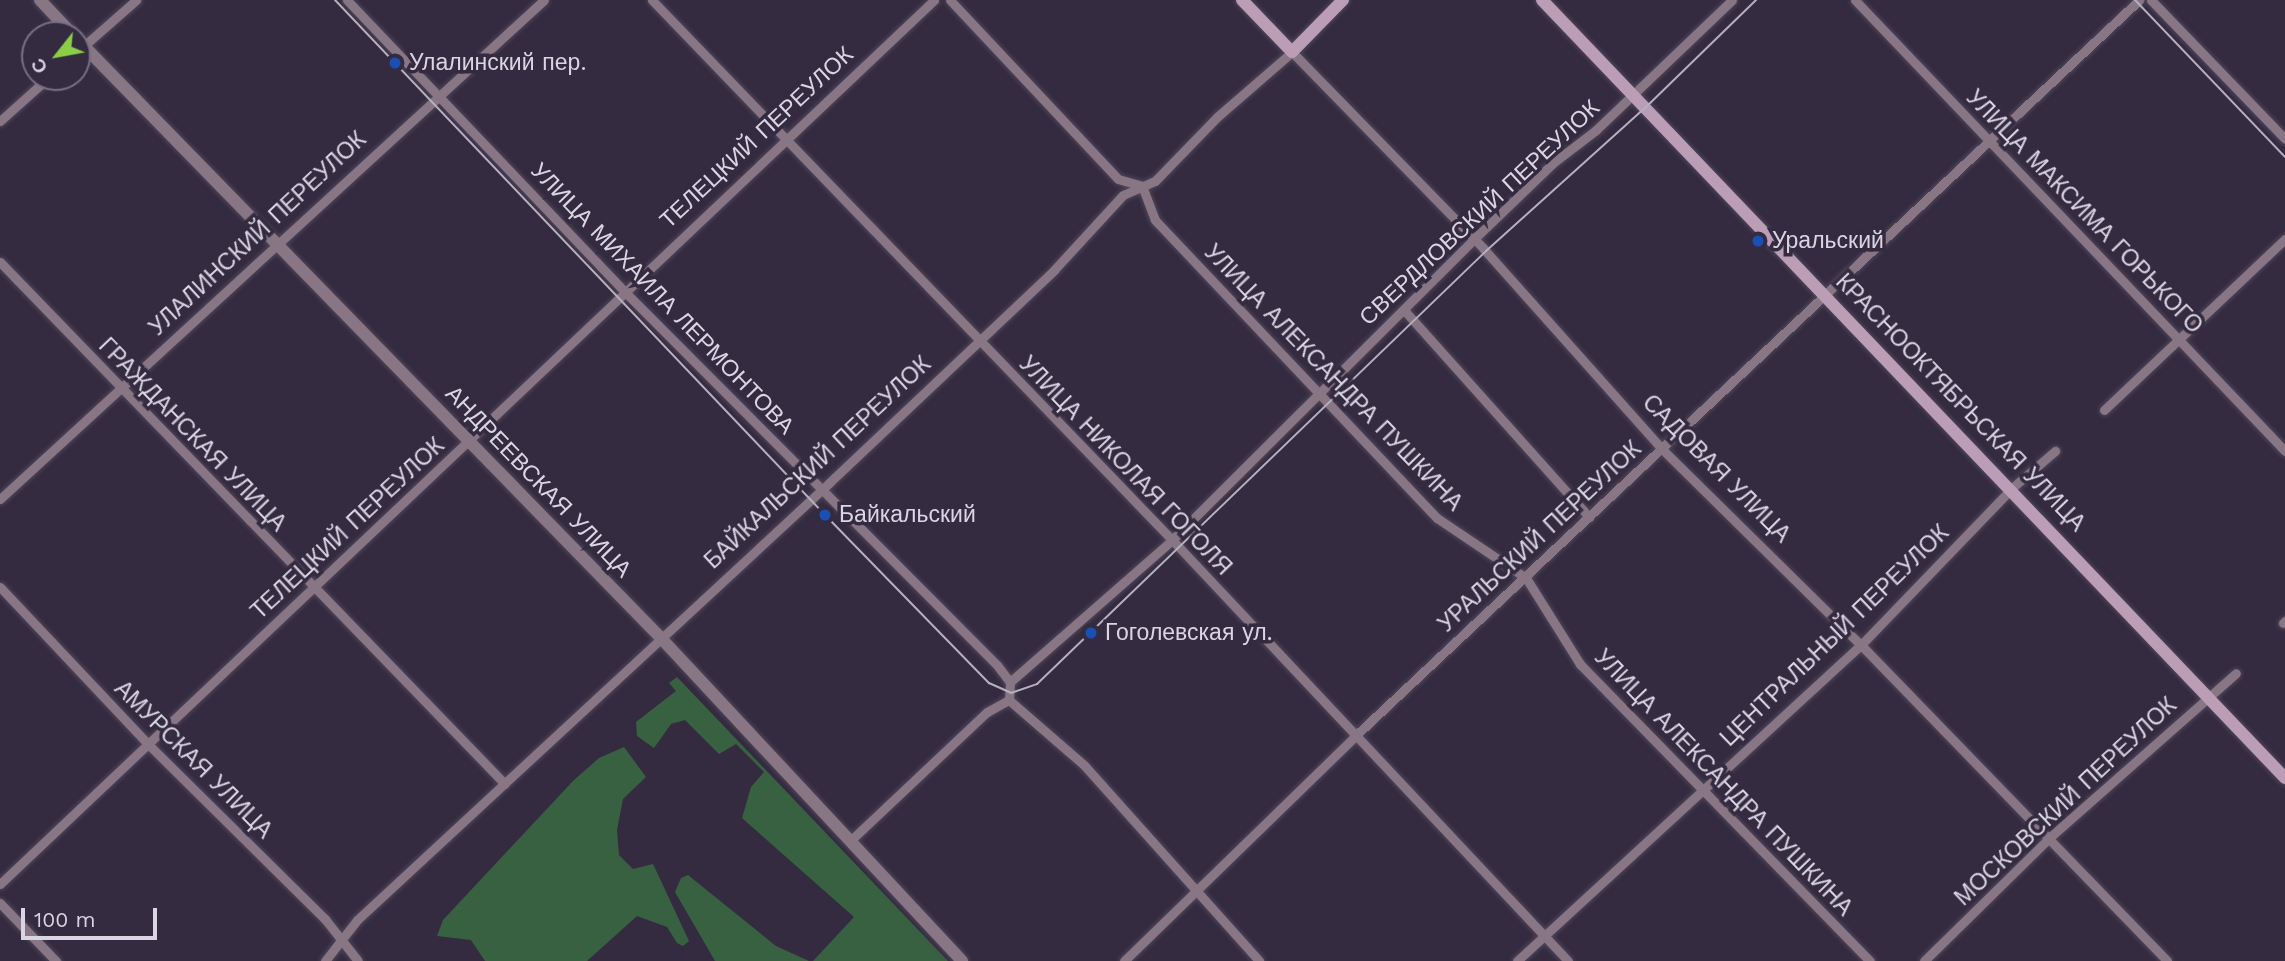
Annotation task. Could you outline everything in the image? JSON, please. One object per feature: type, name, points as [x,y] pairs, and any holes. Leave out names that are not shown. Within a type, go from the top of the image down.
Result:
[{"type":"main road","name":"САДОВАЯ УЛИЦА","points":[[1242,0],[1292,52]]},
{"type":"main road","name":"БАЙКАЛЬСКИЙ ПЕРЕУЛОК","points":[[1292,52],[1343,0]]},
{"type":"main road","name":"КРАСНООКТЯБРЬСКАЯ УЛИЦА","points":[[1542,0],[1827,294],[2285,778]]},
{"type":"street","points":[[40,0],[60,21]]},
{"type":"street","points":[[91,36],[136,0]]},
{"type":"street","name":"УЛИЦА МИХАИЛА ЛЕРМОНТОВА","points":[[348,0],[624,291],[1010,682]]},
{"type":"street","name":"УЛАЛИНСКИЙ ПЕРЕУЛОК","points":[[0,499],[437,94],[544,0]]},
{"type":"street","name":"УЛИЦА НИКОЛАЯ ГОГОЛЯ","points":[[652,0],[1172,541],[1568,961]]},
{"type":"street","name":"ТЕЛЕЦКИЙ ПЕРЕУЛОК","points":[[0,884],[312,587],[470,442],[785,138],[934,0]]},
{"type":"street","points":[[950,0],[1118,179],[1142,186]]},
{"type":"street","name":"СВЕРДЛОВСКИЙ ПЕРЕУЛОК","points":[[1010,682],[1172,541],[1474,239],[1732,0]]},
{"type":"street","name":"УЛИЦА МАКСИМА ГОРЬКОГО","points":[[1855,0],[2285,451]]},
{"type":"street","name":"УРАЛЬСКИЙ ПЕРЕУЛОК","points":[[1124,961],[1354,737],[2139,0]]},
{"type":"street","points":[[2151,0],[2285,139]]},
{"type":"street","name":"БАЙКАЛЬСКИЙ ПЕРЕУЛОК","points":[[325,961],[342,944],[357,920],[1054,270],[1123,195],[1155,181],[1217,117],[1292,52]]},
{"type":"street","name":"САДОВАЯ УЛИЦА","points":[[1292,52],[1474,239],[1662,449],[1861,645],[2166,961]]},
{"type":"street","name":"АНДРЕЕВСКАЯ УЛИЦА","points":[[91,58],[660,637],[962,961]]},
{"type":"street","points":[[0,121],[33,91]]},
{"type":"street","name":"УЛИЦА АЛЕКСАНДРА ПУШКИНА","points":[[1142,186],[1155,220],[1318,396],[1437,518],[1526,578],[1568,650],[1870,961]]},
{"type":"street","points":[[2104,410],[2285,239]]},
{"type":"street","name":"ГРАЖДАНСКАЯ УЛИЦА","points":[[0,262],[505,784]]},
{"type":"street","points":[[1404,310],[1589,517]]},
{"type":"street","name":"ЦЕНТРАЛЬНЫЙ ПЕРЕУЛОК","points":[[1517,961],[1861,645],[2012,488],[2055,451]]},
{"type":"street","name":"АМУРСКАЯ УЛИЦА","points":[[0,587],[148,744],[296,889],[358,961]]},
{"type":"street","name":"МОСКОВСКИЙ ПЕРЕУЛОК","points":[[1924,961],[2049,838],[2236,673]]},
{"type":"street","points":[[1009,700],[1010,682]]},
{"type":"street","points":[[850,841],[987,712],[1009,700]]},
{"type":"street","points":[[1009,700],[1084,765],[1195,894],[1259,961]]},
{"type":"street","points":[[0,903],[55,961]]},
{"type":"green space","points":[[677,677],[948,961],[813,961],[854,917],[742,818],[751,787],[764,772],[736,744],[719,754],[685,720],[671,724],[654,748],[637,736],[636,722],[676,691],[669,683]]},
{"type":"green space","points":[[624,747],[646,777],[623,799],[617,830],[619,855],[633,869],[653,864],[689,941],[683,946],[677,943],[667,927],[637,916],[587,961],[485,961],[471,940],[437,936],[443,920],[573,781],[599,758]]},
{"type":"green space","points":[[688,875],[776,946],[809,961],[715,961],[675,892],[681,878]]},
{"type":"tram line","points":[[335,0],[825,515],[989,683],[1011,693],[1037,684],[1486,251],[1645,108],[1756,0]]},
{"type":"tram line","points":[[2135,0],[2285,157]]},
{"type":"place","name":"Улалинский пер.","points":[[395,63]]},
{"type":"place","name":"Уральский","points":[[1758,241]]},
{"type":"place","name":"Байкальский","points":[[825,515]]},
{"type":"place","name":"Гоголевская ул.","points":[[1091,633]]}]
